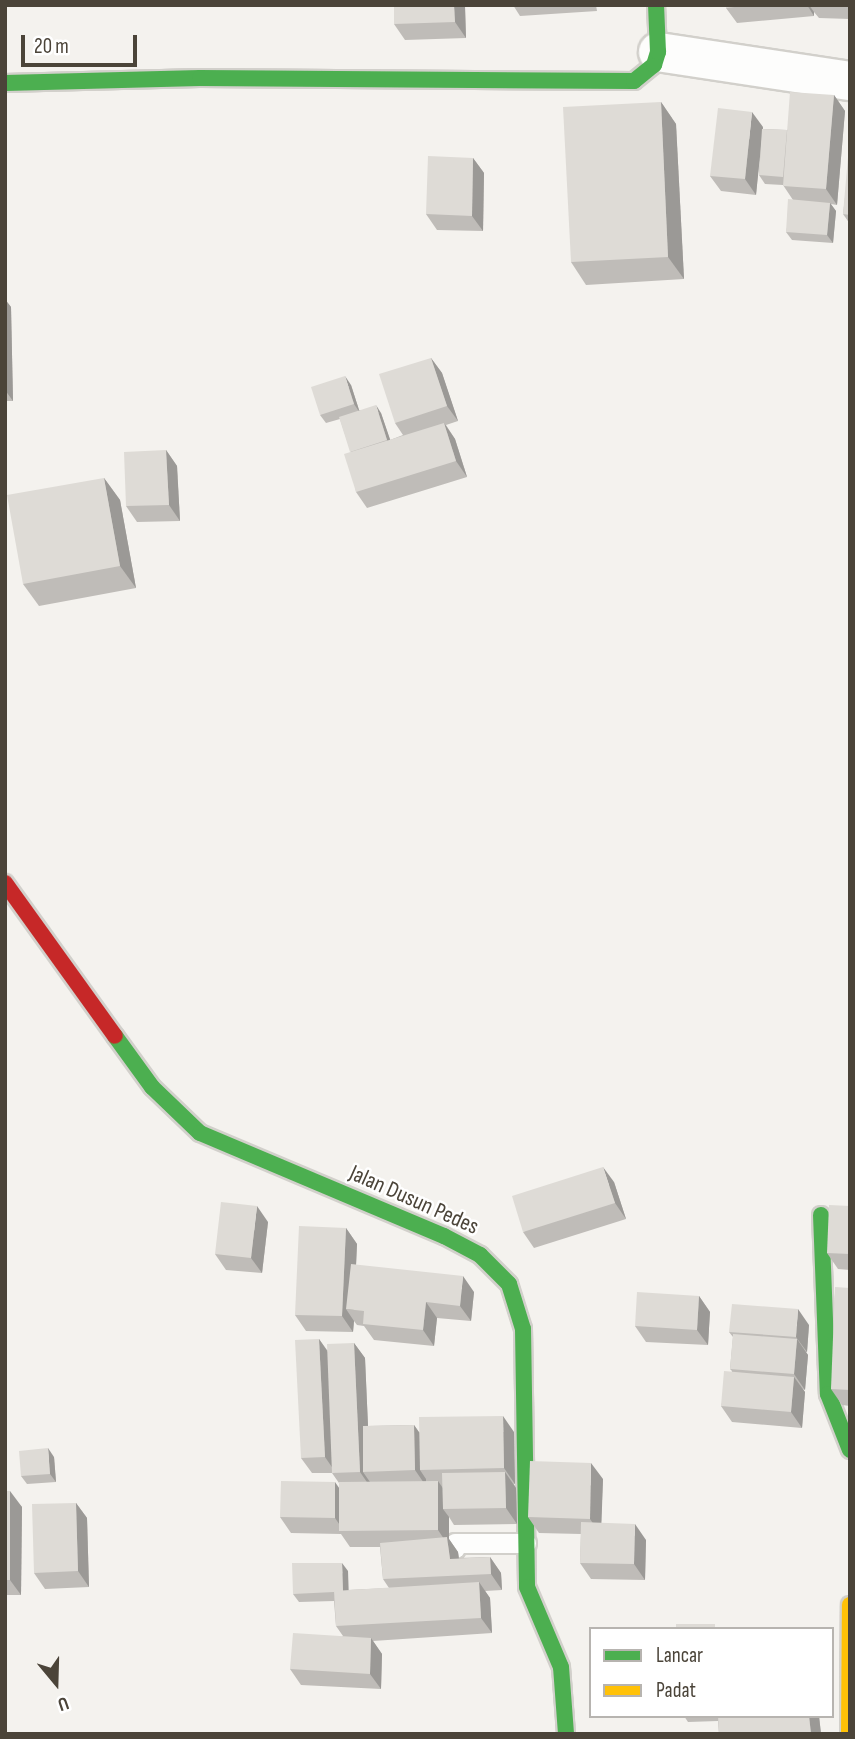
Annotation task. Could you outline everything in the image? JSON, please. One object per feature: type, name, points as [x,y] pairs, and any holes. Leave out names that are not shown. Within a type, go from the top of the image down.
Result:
[{"type":"street","points":[[5,83],[200,78],[634,80],[654,65],[658,52],[656,5]]},
{"type":"street","points":[[658,52],[850,80]]},
{"type":"street","name":"Jalan Dusun Pedes","points":[[5,883],[152,1087],[200,1133],[444,1236],[480,1255],[509,1284],[523,1329],[527,1587],[557,1657],[565,1688],[566,1734]]},
{"type":"street","points":[[821,1215],[828,1394],[850,1450]]},
{"type":"street","points":[[849,1734],[850,1605]]},
{"type":"lane","points":[[406,1549],[455,1548],[455,1543],[526,1543]]},
{"type":"building","points":[[394,5],[454,5],[455,22],[394,24]]},
{"type":"building","points":[[726,5],[751,5],[726,8]]},
{"type":"building","points":[[790,92],[834,95],[826,189],[783,186]]},
{"type":"building","points":[[661,102],[668,257],[571,262],[563,107]]},
{"type":"building","points":[[718,108],[752,112],[745,179],[710,176]]},
{"type":"building","points":[[762,129],[787,130],[783,177],[759,175]]},
{"type":"building","points":[[428,156],[473,158],[472,216],[426,214]]},
{"type":"building","points":[[850,157],[850,215],[843,214]]},
{"type":"building","points":[[788,199],[830,203],[827,235],[786,232]]},
{"type":"building","points":[[431,358],[447,406],[395,423],[379,374]]},
{"type":"building","points":[[345,376],[354,404],[320,415],[311,387]]},
{"type":"building","points":[[376,405],[387,440],[350,452],[339,417]]},
{"type":"building","points":[[444,423],[456,461],[356,492],[344,454]]},
{"type":"building","points":[[166,450],[169,505],[126,506],[124,452]]},
{"type":"building","points":[[104,478],[120,566],[23,584],[7,495]]},
{"type":"building","points":[[603,1167],[615,1203],[523,1232],[512,1196]]},
{"type":"building","points":[[221,1202],[257,1206],[251,1258],[215,1254]]},
{"type":"building","points":[[829,1205],[850,1206],[850,1254],[827,1253]]},
{"type":"building","points":[[299,1226],[346,1228],[342,1316],[295,1315]]},
{"type":"building","points":[[351,1264],[463,1276],[460,1306],[426,1302],[423,1330],[363,1324],[364,1311],[346,1309]]},
{"type":"building","points":[[835,1287],[850,1288],[850,1390],[831,1389]]},
{"type":"building","points":[[637,1292],[699,1296],[697,1330],[635,1326]]},
{"type":"building","points":[[732,1304],[798,1309],[796,1337],[729,1332]]},
{"type":"building","points":[[733,1334],[797,1339],[794,1374],[730,1369]]},
{"type":"building","points":[[319,1339],[325,1457],[301,1458],[295,1340]]},
{"type":"building","points":[[354,1343],[360,1472],[332,1473],[327,1344]]},
{"type":"building","points":[[724,1371],[794,1377],[791,1412],[721,1406]]},
{"type":"building","points":[[503,1416],[504,1468],[420,1470],[419,1417]]},
{"type":"building","points":[[414,1425],[415,1470],[363,1472],[363,1426]]},
{"type":"building","points":[[48,1448],[50,1474],[21,1476],[19,1451]]},
{"type":"building","points":[[530,1461],[591,1463],[590,1519],[528,1517]]},
{"type":"building","points":[[505,1472],[506,1508],[443,1509],[442,1473]]},
{"type":"building","points":[[281,1481],[335,1482],[335,1518],[280,1517]]},
{"type":"building","points":[[438,1481],[438,1530],[339,1531],[339,1482]]},
{"type":"building","points":[[5,1491],[10,1491],[10,1580],[5,1580]]},
{"type":"building","points":[[76,1503],[78,1571],[34,1573],[32,1504]]},
{"type":"building","points":[[581,1522],[635,1524],[634,1564],[580,1563]]},
{"type":"building","points":[[447,1537],[450,1559],[490,1557],[491,1574],[383,1579],[380,1543]]},
{"type":"building","points":[[292,1563],[342,1563],[343,1591],[293,1594]]},
{"type":"building","points":[[479,1582],[481,1618],[336,1626],[334,1591]]},
{"type":"building","points":[[676,1624],[715,1624],[715,1627],[676,1627]]},
{"type":"building","points":[[293,1633],[371,1638],[370,1674],[290,1669]]},
{"type":"building","points":[[718,1718],[809,1718],[811,1734],[719,1734]]},
{"type":"traffic: fast","points":[[5,83],[200,78],[634,81],[654,65],[658,52],[656,5]]},
{"type":"traffic: fast","points":[[115,1036],[152,1087],[200,1133],[444,1236],[480,1255],[509,1284],[523,1329],[527,1587],[561,1667],[566,1734]]},
{"type":"traffic: fast","points":[[821,1215],[828,1394],[850,1450]]},
{"type":"traffic: slow","points":[[849,1734],[850,1605]]},
{"type":"traffic: jam","points":[[5,883],[115,1036]]}]
